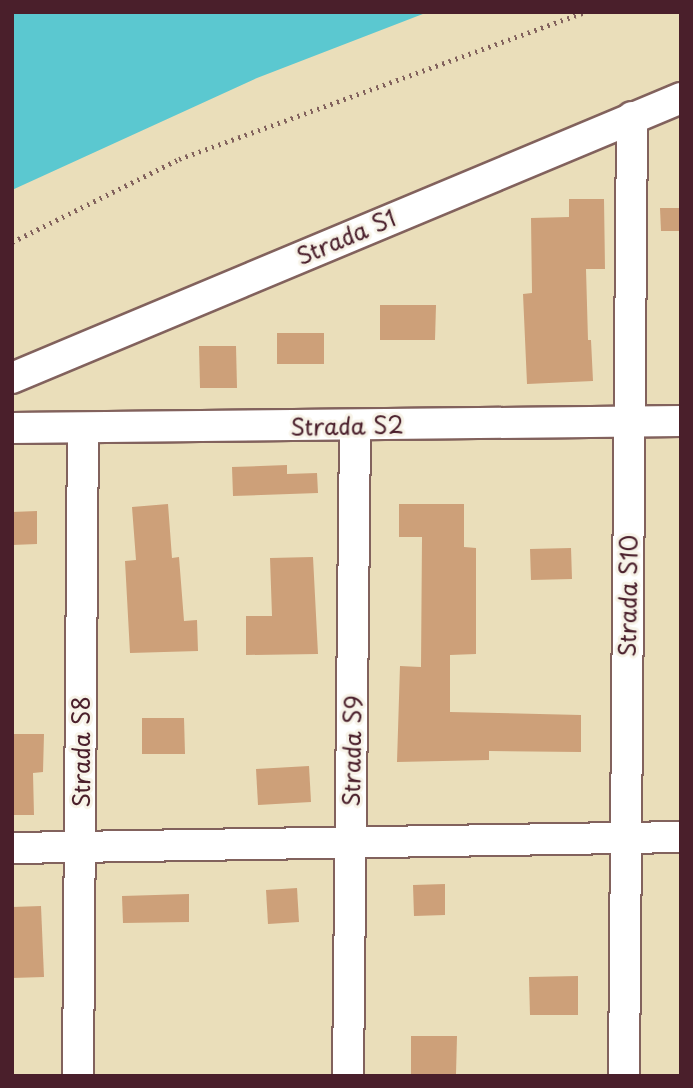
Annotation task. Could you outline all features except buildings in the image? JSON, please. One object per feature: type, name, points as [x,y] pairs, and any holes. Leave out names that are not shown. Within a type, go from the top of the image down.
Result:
[{"type":"street","name":"Strada S1","points":[[12,378],[681,98]]},
{"type":"street","name":"Strada S10","points":[[624,1076],[632,117]]},
{"type":"street","name":"Strada S2","points":[[12,428],[681,421]]},
{"type":"street","name":"Strada S9","points":[[348,1076],[355,426]]},
{"type":"street","name":"Strada S8","points":[[78,1076],[83,428]]},
{"type":"street","points":[[12,848],[681,837]]},
{"type":"path","points":[[12,242],[179,159],[585,12]]},
{"type":"water","points":[[12,12],[428,12],[257,78],[12,190]]}]
